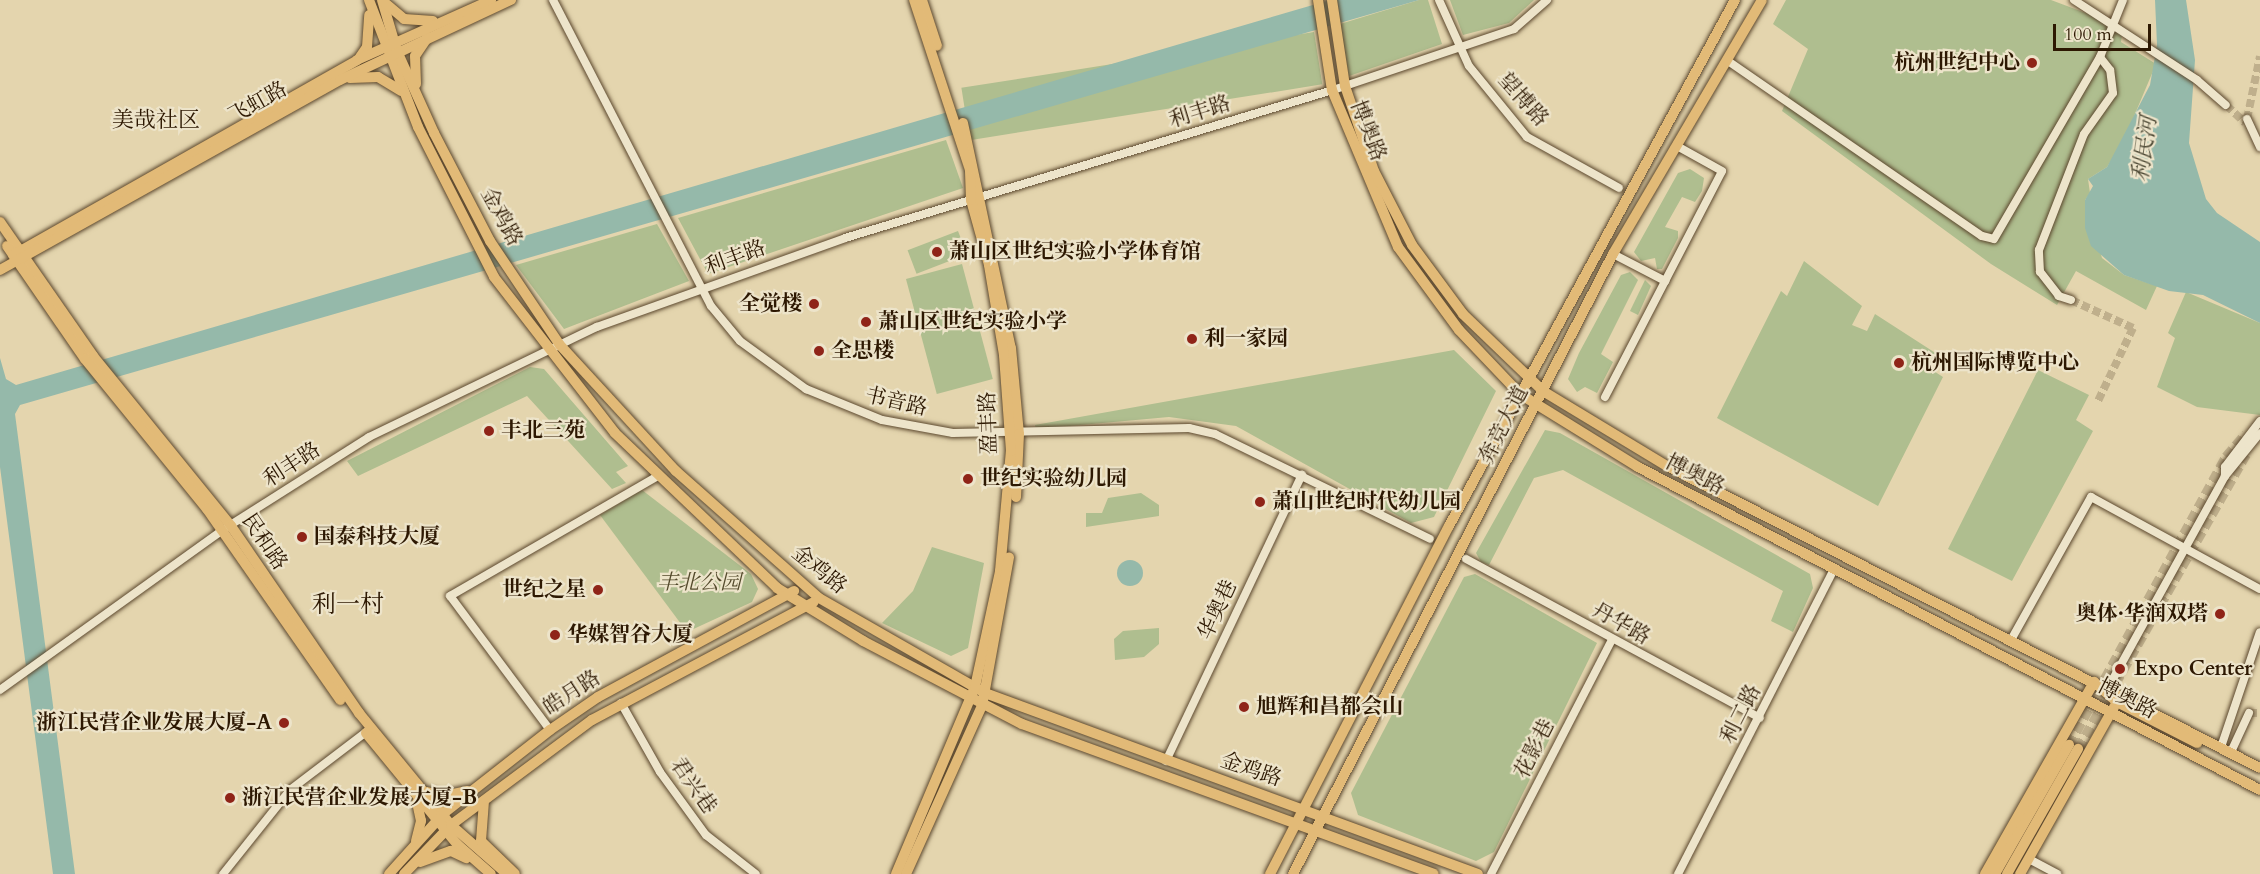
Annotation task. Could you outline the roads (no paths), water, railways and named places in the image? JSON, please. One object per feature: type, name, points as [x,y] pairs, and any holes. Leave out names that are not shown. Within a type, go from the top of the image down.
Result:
[{"type":"main road","name":"金鸡路","points":[[369,0],[391,48],[490,241],[560,345],[676,471],[819,598],[980,690],[1166,761],[1479,874]]},
{"type":"main road","points":[[357,60],[369,38],[369,0]]},
{"type":"main road","name":"金鸡路","points":[[383,0],[391,48],[407,100],[476,246],[494,277],[548,351],[658,476],[790,594],[982,706],[1434,874]]},
{"type":"main road","points":[[383,0],[414,22],[451,17]]},
{"type":"main road","name":"飞虹路","points":[[0,263],[18,256],[340,80],[391,48],[451,17],[491,0]]},
{"type":"main road","name":"飞虹路","points":[[0,270],[18,256],[357,60],[430,34],[511,0]]},
{"type":"main road","name":"盈丰路","points":[[906,874],[982,706],[980,690],[1007,573],[1015,434],[1002,290],[975,199],[970,170],[914,0]]},
{"type":"main road","name":"盈丰路","points":[[922,0],[977,168],[975,199]]},
{"type":"main road","name":"博奥路","points":[[1318,0],[1332,90],[1398,247],[1459,330],[1520,394],[1638,467],[2260,790]]},
{"type":"main road","name":"博奥路","points":[[1332,0],[1335,34],[1345,86],[1374,171],[1412,244],[1463,314],[1543,391],[1667,466],[2108,688],[2120,699],[2260,768]]},
{"type":"main road","name":"奔竞大道","points":[[1270,874],[1528,378],[1735,0]]},
{"type":"main road","name":"奔竞大道","points":[[1293,874],[1537,406],[1613,254],[1728,61],[1761,0]]},
{"type":"main road","points":[[421,104],[414,65],[430,34]]},
{"type":"main road","points":[[340,80],[378,77],[398,87],[407,100]]},
{"type":"main road","name":"民和路","points":[[0,222],[18,256],[85,359],[226,528],[312,665],[408,786],[441,817]]},
{"type":"main road","name":"民和路","points":[[0,235],[226,528],[330,675],[420,786],[449,828],[491,874]]},
{"type":"main road","name":"皓月路","points":[[389,874],[441,817],[473,788],[550,730],[606,693],[790,594],[804,584]]},
{"type":"main road","name":"皓月路","points":[[408,870],[449,828],[621,703],[810,605],[819,598]]},
{"type":"main road","points":[[1985,874],[2094,682],[2120,699],[2260,776]]},
{"type":"main road","name":"盈丰路","points":[[897,874],[971,700],[980,690]]},
{"type":"main road","points":[[2020,874],[2120,699]]},
{"type":"main road","points":[[1995,874],[2073,747],[2007,874]]},
{"type":"main road","points":[[2191,754],[2260,782]]},
{"type":"main road","points":[[408,786],[421,808],[415,844]]},
{"type":"main road","points":[[420,786],[444,796],[473,788]]},
{"type":"main road","points":[[484,801],[481,841],[515,874]]},
{"type":"main road","name":"民和路","points":[[449,828],[507,874]]},
{"type":"main road","points":[[408,870],[451,851],[484,874]]},
{"type":"street","name":"书音路","points":[[553,0],[704,289],[740,342],[835,404],[953,433],[1015,434],[1189,428],[1215,434],[1430,539]]},
{"type":"street","name":"利丰路","points":[[0,690],[61,651],[226,528],[369,437],[560,345],[704,289],[975,199],[1345,86],[1514,29],[1547,0]]},
{"type":"street","points":[[2074,0],[2198,80],[2226,105]]},
{"type":"street","points":[[1728,61],[1982,236],[1995,239],[2100,57],[2123,0]]},
{"type":"street","name":"望博路","points":[[1441,4],[1458,48],[1527,137],[1619,189]]},
{"type":"street","points":[[2071,300],[2059,296],[2040,272],[2039,250],[2084,134],[2113,93],[2110,70],[2100,57]]},
{"type":"street","points":[[2247,123],[2260,147]]},
{"type":"street","points":[[1605,397],[1722,171],[1677,146]]},
{"type":"street","points":[[1613,254],[1665,281]]},
{"type":"street","points":[[2108,688],[2225,476],[2234,453],[2260,421]]},
{"type":"street","points":[[2239,453],[2260,427]]},
{"type":"street","points":[[2225,476],[2260,433]]},
{"type":"street","name":"华奥巷","points":[[1166,761],[1302,475]]},
{"type":"street","points":[[550,730],[450,597],[658,476]]},
{"type":"street","points":[[2011,640],[2091,497],[2260,589]]},
{"type":"street","name":"丹华路","points":[[1466,559],[1760,718]]},
{"type":"street","name":"利二路","points":[[1678,874],[1760,718],[1834,569]]},
{"type":"street","points":[[2226,750],[2260,633]]},
{"type":"street","name":"花影巷","points":[[1491,874],[1612,640]]},
{"type":"street","name":"君兴巷","points":[[621,703],[660,772],[706,835],[756,874]]},
{"type":"street","points":[[2226,750],[2249,713]]},
{"type":"street","points":[[223,874],[290,790],[366,732]]},
{"type":"street","points":[[2029,859],[2057,874]]},
{"type":"water","points":[[1330,0],[1419,0],[20,405],[15,414],[75,874],[53,874],[0,467],[0,358],[6,379],[16,385]]},
{"type":"water","name":"利民河","points":[[2155,0],[2186,0],[2195,60],[2189,143],[2206,199],[2217,213],[2260,242],[2260,323],[2203,295],[2169,291],[2124,275],[2091,246],[2085,228],[2085,200],[2093,186],[2088,179],[2107,167],[2150,85],[2157,45]]},
{"type":"water","points":[[1130,560],[1139,564],[1143,573],[1139,582],[1130,586],[1121,582],[1117,573],[1121,564]]},
{"type":"tunnel","points":[[2247,119],[2260,56]]},
{"type":"tunnel","points":[[2226,105],[2245,123]]},
{"type":"tunnel","points":[[2071,300],[2133,328],[2098,401]]},
{"type":"tunnel","points":[[2069,745],[2226,457],[2246,434]]},
{"type":"tunnel","points":[[2078,749],[2246,455]]},
{"type":"tunnel","points":[[2249,713],[2260,713]]},
{"type":"place","name":"杭州世纪中心","points":[[2032,63]]},
{"type":"place","name":"萧山区世纪实验小学体育馆","points":[[937,252]]},
{"type":"place","name":"全觉楼","points":[[814,304]]},
{"type":"place","name":"萧山区世纪实验小学","points":[[866,322]]},
{"type":"place","name":"利一家园","points":[[1192,339]]},
{"type":"place","name":"全思楼","points":[[819,351]]},
{"type":"place","name":"杭州国际博览中心","points":[[1899,363]]},
{"type":"place","name":"丰北三苑","points":[[489,431]]},
{"type":"place","name":"世纪实验幼儿园","points":[[968,479]]},
{"type":"place","name":"萧山世纪时代幼儿园","points":[[1260,502]]},
{"type":"place","name":"国泰科技大厦","points":[[302,537]]},
{"type":"place","name":"世纪之星","points":[[598,590]]},
{"type":"place","name":"奥体·华润双塔","points":[[2220,614]]},
{"type":"place","name":"华媒智谷大厦","points":[[555,635]]},
{"type":"place","name":"Expo Center","points":[[2120,669]]},
{"type":"place","name":"旭辉和昌都会山","points":[[1244,707]]},
{"type":"place","name":"浙江民营企业发展大厦-A","points":[[284,723]]},
{"type":"place","name":"浙江民营企业发展大厦-B","points":[[230,798]]},
{"type":"district","name":"美哉社区","points":[[156,121]]},
{"type":"district","name":"利一村","points":[[348,605]]},
{"type":"park label","name":"丰北公园","points":[[699,583]]}]
